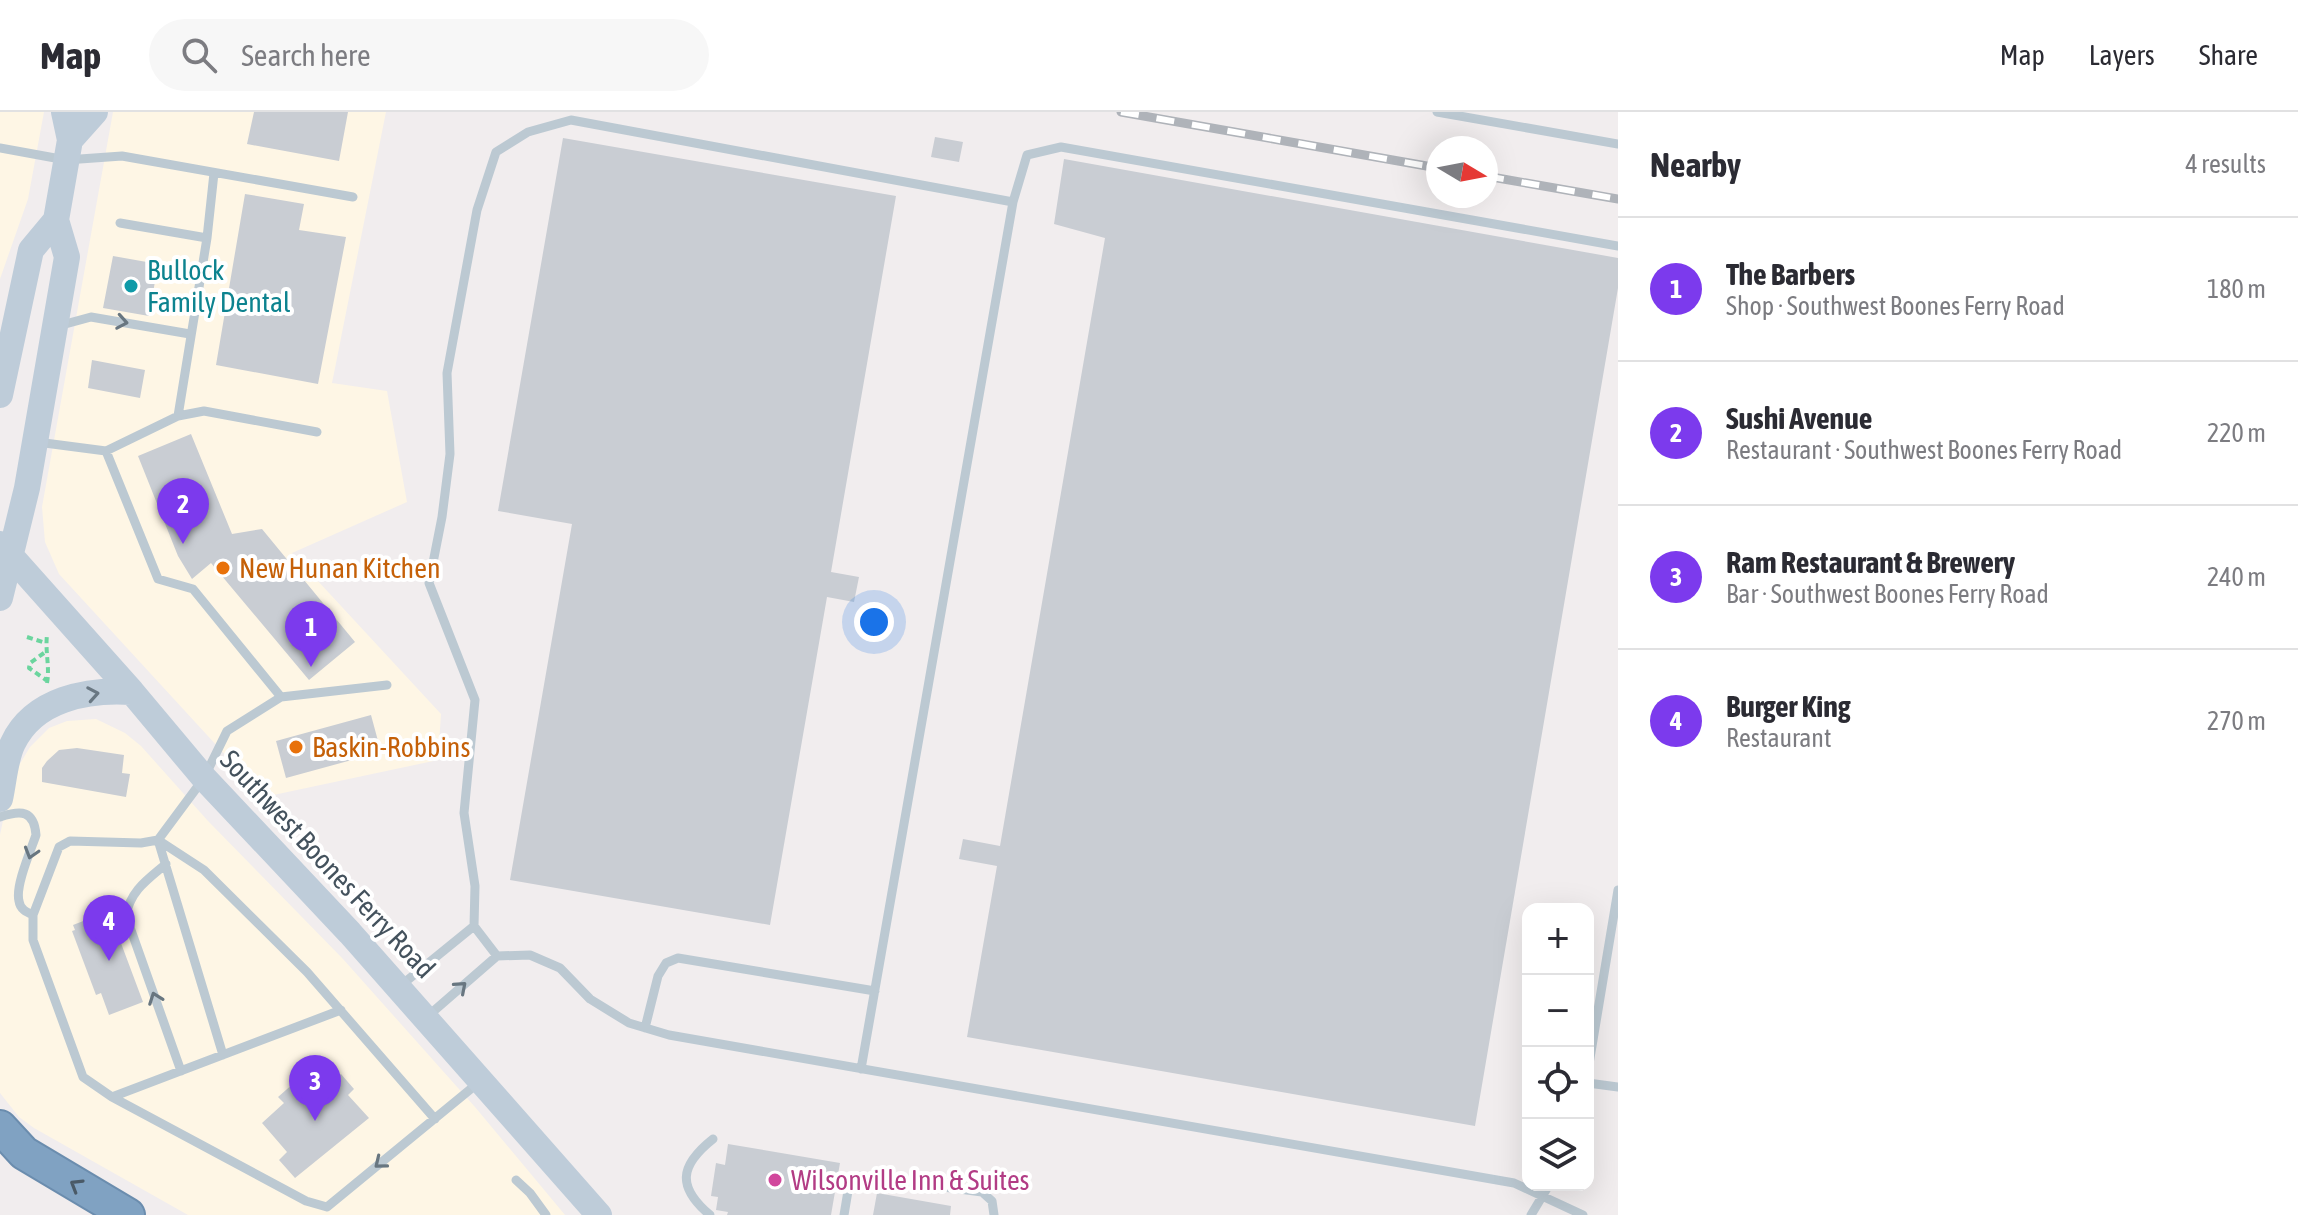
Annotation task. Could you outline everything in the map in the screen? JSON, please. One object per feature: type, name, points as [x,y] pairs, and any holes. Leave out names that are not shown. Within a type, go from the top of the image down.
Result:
[{"type":"highway","points":[[0,1127],[12,1150],[128,1215]]},
{"type":"main road","points":[[0,598],[14,483],[68,150],[64,112]]},
{"type":"main road","points":[[68,150],[95,112]]},
{"type":"main road","points":[[4,552],[36,442],[67,257],[54,223]]},
{"type":"main road","points":[[1,387],[31,250],[54,223]]},
{"type":"main road","name":"Southwest Boones Ferry Road","points":[[4,552],[132,692],[204,778],[399,987],[599,1215]]},
{"type":"main road","points":[[0,799],[11,747],[33,716],[54,703],[80,696],[113,691],[132,692]]},
{"type":"lane","points":[[1437,112],[1618,144]]},
{"type":"lane","points":[[497,956],[474,926],[475,886],[464,813],[475,700],[429,583],[450,454],[447,373],[477,210],[496,152],[528,132],[571,120],[1013,202]]},
{"type":"lane","points":[[861,1069],[1013,202],[1027,155],[1061,147],[1618,246]]},
{"type":"lane","points":[[0,148],[68,150],[122,156],[353,197]]},
{"type":"lane","points":[[178,416],[207,238],[214,173]]},
{"type":"lane","points":[[120,223],[207,238]]},
{"type":"lane","points":[[55,327],[91,317],[190,334]]},
{"type":"lane","points":[[36,442],[106,451],[178,416],[204,411],[317,432]]},
{"type":"lane","points":[[106,451],[158,579],[193,589],[281,697]]},
{"type":"lane","points":[[158,840],[204,778],[227,731],[281,697],[387,685]]},
{"type":"lane","points":[[0,817],[16,811],[32,817],[36,835],[19,891],[19,903],[24,911],[33,915]]},
{"type":"lane","points":[[158,840],[223,1055]]},
{"type":"lane","points":[[435,1119],[307,972],[204,870],[158,840],[141,843],[70,841],[59,847],[33,915],[33,940],[83,1077],[112,1097],[306,1201],[327,1207],[435,1119],[480,1081]]},
{"type":"lane","points":[[166,864],[135,890],[128,902],[126,916],[181,1071]]},
{"type":"lane","points":[[1592,1047],[1614,932],[1618,890]]},
{"type":"lane","points":[[399,987],[474,926]]},
{"type":"lane","points":[[425,1018],[497,956],[530,955],[560,968],[590,999],[629,1023],[669,1035],[1514,1183],[1583,1215]]},
{"type":"lane","points":[[645,1028],[658,976],[666,963],[678,958],[875,991]]},
{"type":"lane","points":[[112,1097],[341,1010]]},
{"type":"lane","points":[[1594,1084],[1618,1087]]},
{"type":"lane","points":[[710,1215],[691,1199],[685,1180],[689,1165],[713,1139]]},
{"type":"lane","points":[[844,1215],[849,1185],[860,1176],[982,1192],[992,1201],[994,1215]]},
{"type":"lane","points":[[516,1180],[546,1215]]},
{"type":"lane","points":[[1531,1215],[1546,1191]]},
{"type":"path","points":[[44,653],[30,663],[29,668],[47,683],[49,665],[44,653],[47,635]]},
{"type":"path","points":[[27,637],[46,643]]},
{"type":"shaded area","points":[[0,112],[44,112],[28,199],[0,279]]},
{"type":"shaded area","points":[[113,112],[386,112],[332,383],[387,391],[407,502],[292,553],[441,714],[438,760],[264,797],[59,574],[45,542],[42,507]]},
{"type":"shaded area","points":[[96,719],[125,733],[141,746],[208,821],[343,959],[475,1107],[565,1215],[188,1215],[19,1117],[0,1093],[0,835],[12,777],[30,747],[49,728],[67,721]]},
{"type":"building","points":[[254,112],[348,112],[339,161],[247,144]]},
{"type":"building","points":[[935,137],[963,142],[959,162],[931,157]]},
{"type":"building","points":[[563,138],[896,196],[831,572],[859,577],[854,602],[827,597],[770,925],[510,880],[572,524],[498,511]]},
{"type":"building","points":[[1064,159],[1618,258],[1618,288],[1475,1126],[967,1037],[997,866],[959,859],[963,839],[1000,846],[1105,238],[1054,224]]},
{"type":"building","points":[[245,194],[304,204],[299,230],[346,237],[318,384],[216,365]]},
{"type":"building","name":"Bullock Family Dental","points":[[113,256],[158,264],[149,316],[103,308]]},
{"type":"building","points":[[92,360],[145,370],[140,398],[88,388]]},
{"type":"building","points":[[191,434],[232,534],[262,529],[355,642],[309,680],[211,563],[192,579],[178,556],[138,456]]},
{"type":"building","points":[[371,715],[381,752],[286,778],[276,741]]},
{"type":"building","points":[[77,748],[124,755],[122,773],[130,774],[126,797],[42,782],[42,768],[47,761],[59,750]]},
{"type":"building","points":[[109,911],[143,1002],[109,1015],[101,993],[96,995],[72,931],[75,930],[73,925]]},
{"type":"building","points":[[319,1061],[334,1079],[341,1074],[354,1089],[348,1095],[369,1118],[295,1178],[279,1160],[287,1152],[262,1123],[284,1103],[278,1097]]},
{"type":"building","name":"Wilsonville Inn & Suites","points":[[728,1144],[840,1163],[831,1215],[727,1215],[728,1212],[716,1210],[718,1197],[711,1196],[716,1163],[725,1165]]},
{"type":"building","points":[[877,1193],[951,1206],[950,1215],[873,1215]]},
{"type":"railway","points":[[1121,112],[1426,166]]},
{"type":"railway","points":[[1498,178],[1618,199]]},
{"type":"place","name":"Bullock Family Dental","points":[[131,286]]},
{"type":"place","name":"Sushi Avenue","points":[[183,544]]},
{"type":"place","name":"New Hunan Kitchen","points":[[223,568]]},
{"type":"place","name":"The Barbers","points":[[311,667]]},
{"type":"place","name":"Baskin-Robbins","points":[[296,747]]},
{"type":"place","name":"Burger King","points":[[109,961]]},
{"type":"place","name":"Ram Restaurant & Brewery","points":[[315,1121]]},
{"type":"place","name":"Wilsonville Inn & Suites","points":[[775,1180]]}]
